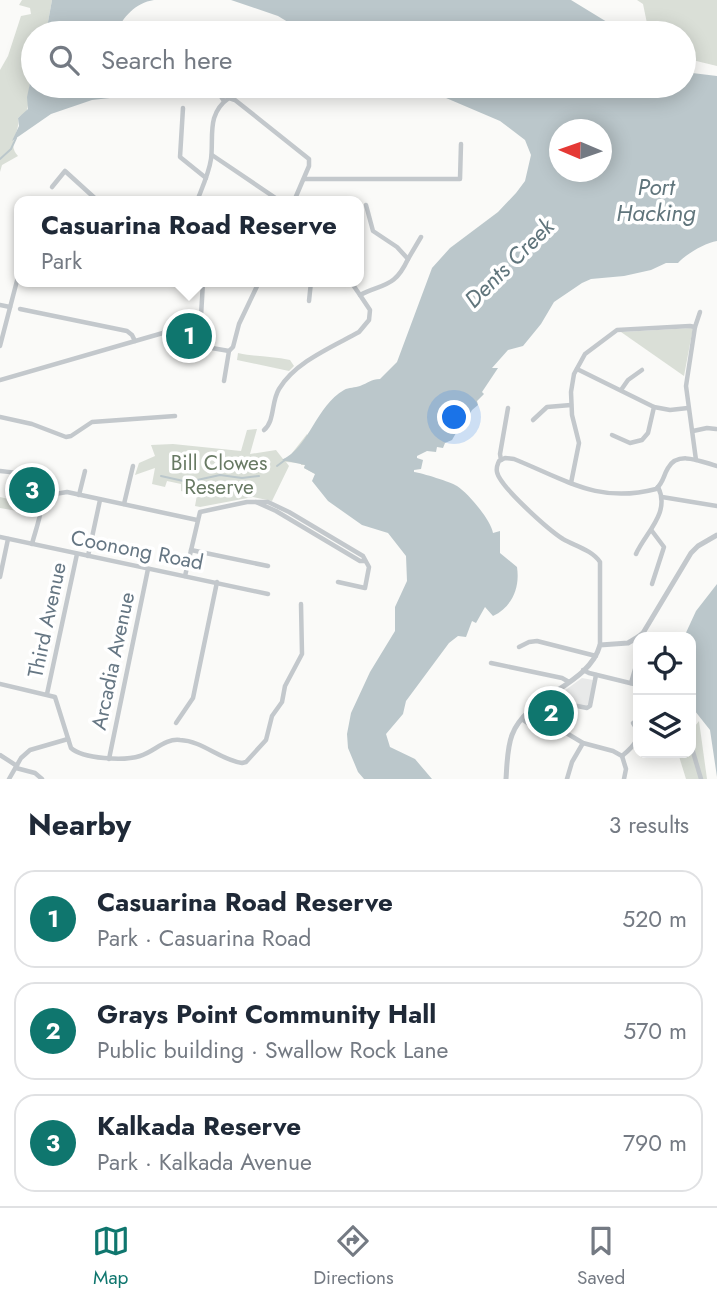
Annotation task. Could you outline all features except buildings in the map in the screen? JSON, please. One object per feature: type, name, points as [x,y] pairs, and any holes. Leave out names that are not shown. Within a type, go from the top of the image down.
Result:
[{"type":"street","points":[[199,196],[212,155],[212,124],[224,101],[229,98],[307,157],[310,164],[296,196]]},
{"type":"street","points":[[183,108],[180,157],[206,178]]},
{"type":"street","points":[[304,179],[460,179],[461,144]]},
{"type":"street","points":[[212,155],[273,196]]},
{"type":"street","points":[[52,187],[65,171],[93,196]]},
{"type":"street","points":[[366,205],[373,231],[397,247],[408,259]]},
{"type":"street","points":[[360,295],[396,280],[421,237]]},
{"type":"street","points":[[0,346],[15,287]]},
{"type":"street","points":[[0,380],[190,325],[199,320],[202,287]]},
{"type":"street","points":[[224,381],[229,351],[233,347],[239,324],[256,287]]},
{"type":"street","points":[[309,301],[311,287]]},
{"type":"street","points":[[264,430],[270,423],[278,390],[287,378],[300,367],[359,332],[367,324],[370,310],[354,287]]},
{"type":"street","points":[[0,305],[10,307]]},
{"type":"street","points":[[20,309],[127,331],[135,341]]},
{"type":"street","points":[[696,460],[686,381],[700,312]]},
{"type":"street","points":[[571,483],[579,443],[571,405],[573,380],[585,354],[617,330],[695,327]]},
{"type":"street","points":[[164,332],[172,341],[229,351]]},
{"type":"street","points":[[577,369],[654,407],[670,410],[688,408]]},
{"type":"street","points":[[621,390],[627,381],[642,370]]},
{"type":"street","points":[[533,419],[545,408],[571,405]]},
{"type":"street","points":[[612,435],[630,443],[642,440],[648,433],[654,407]]},
{"type":"street","points":[[501,460],[499,454],[508,408]]},
{"type":"street","points":[[0,417],[33,424],[66,438],[92,422],[174,416]]},
{"type":"street","points":[[693,431],[716,429]]},
{"type":"street","points":[[506,779],[511,738],[523,720],[537,704],[569,682],[596,656],[600,645],[600,562],[555,533],[518,499],[498,475],[497,466],[501,460],[514,458],[600,493],[627,493],[658,487],[673,462],[681,458],[717,466]]},
{"type":"street","points":[[124,504],[132,466]]},
{"type":"street","points":[[0,471],[28,475],[36,480],[43,496],[32,544]]},
{"type":"street","points":[[79,495],[85,471]]},
{"type":"street","points":[[636,554],[652,531],[662,496],[658,487]]},
{"type":"street","points":[[43,496],[64,492],[197,520]]},
{"type":"street","points":[[662,496],[717,506]]},
{"type":"street","points":[[88,556],[100,500]]},
{"type":"street","points":[[186,576],[197,520],[202,510],[255,502],[276,511],[360,561],[365,561],[369,569],[365,587],[338,582]]},
{"type":"street","points":[[652,531],[664,547],[652,584]]},
{"type":"street","points":[[644,632],[691,553],[717,535]]},
{"type":"street","name":"Coonong Road","points":[[0,537],[268,594]]},
{"type":"street","points":[[0,577],[8,539]]},
{"type":"street","points":[[191,550],[268,566]]},
{"type":"street","name":"Third Avenue","points":[[47,694],[77,554]]},
{"type":"street","name":"Arcadia Avenue","points":[[109,759],[148,569]]},
{"type":"street","points":[[176,723],[193,698],[217,582]]},
{"type":"street","name":"Arcadia Avenue","points":[[68,738],[73,751],[109,759],[139,757],[168,741],[178,739],[195,743],[237,763],[246,762],[266,740],[272,716],[282,702],[285,686],[302,654],[301,604]]},
{"type":"street","points":[[600,645],[633,640]]},
{"type":"street","points":[[519,647],[537,641],[596,656]]},
{"type":"street","points":[[491,663],[562,678],[569,682]]},
{"type":"street","points":[[583,670],[631,683],[633,676]]},
{"type":"street","points":[[553,694],[558,702],[587,708],[590,706],[596,675]]},
{"type":"street","points":[[0,684],[47,694],[57,699],[68,738],[33,749],[21,758],[9,779]]},
{"type":"street","points":[[523,720],[529,724],[563,731],[583,743],[622,756],[626,769],[624,779]]},
{"type":"street","points":[[568,779],[572,762],[583,743]]},
{"type":"street","points":[[622,756],[633,747]]},
{"type":"street","points":[[0,755],[16,767],[35,773],[42,779]]},
{"type":"street","points":[[695,758],[701,779]]},
{"type":"shaded area","points":[[582,678],[593,680],[589,706],[585,708],[559,702],[556,697]]},
{"type":"green space","points":[[22,0],[52,0],[48,21],[21,21],[21,98],[29,98],[28,107],[18,118],[13,147],[18,156],[2,165],[0,172],[0,70],[8,56],[21,16],[31,14],[30,8],[19,5]]},
{"type":"green space","points":[[637,0],[717,0],[717,66],[696,61],[696,21],[647,21],[643,4]]},
{"type":"green space","points":[[693,328],[684,376],[621,332]]},
{"type":"green space","points":[[238,353],[290,360],[294,366],[289,371],[237,360]]},
{"type":"green space","name":"Bill Clowes Reserve","points":[[257,429],[250,454],[276,450],[283,459],[289,457],[307,434],[315,474],[301,463],[286,462],[289,466],[272,501],[253,497],[200,507],[195,506],[197,495],[181,491],[181,484],[167,481],[165,487],[152,484],[155,468],[135,475],[139,463],[155,456],[151,445],[173,444],[241,451],[247,430]]},
{"type":"green space","points":[[31,477],[36,480],[42,498],[26,496],[23,512],[0,508],[0,497],[17,501]]},
{"type":"green space","points":[[699,721],[707,779],[686,779],[680,758],[696,758],[696,725]]},
{"type":"water","points":[[52,0],[154,0],[141,4],[123,21],[48,21]]},
{"type":"water","points":[[231,0],[571,0],[605,21],[286,21]]},
{"type":"water","name":"Port Hacking","points":[[696,73],[717,76],[717,241],[696,249],[678,263],[666,263],[651,270],[624,276],[591,279],[554,302],[523,346],[508,350],[492,368],[498,368],[482,392],[484,394],[477,401],[478,405],[465,422],[467,425],[463,431],[456,433],[443,448],[437,447],[436,452],[427,451],[417,456],[423,460],[421,469],[414,472],[457,486],[478,507],[493,533],[500,531],[500,553],[517,567],[516,589],[500,612],[493,616],[485,607],[476,623],[472,621],[466,637],[458,636],[449,643],[406,701],[403,714],[386,734],[390,747],[415,759],[432,779],[364,779],[358,772],[348,748],[347,734],[351,713],[370,672],[395,631],[395,607],[407,581],[406,556],[388,533],[362,525],[328,501],[312,481],[315,474],[304,468],[305,465],[282,460],[300,445],[334,397],[346,389],[380,379],[397,362],[432,268],[450,248],[498,212],[525,181],[531,155],[525,140],[500,121],[446,98],[696,98]]},
{"type":"water","points":[[27,98],[110,98],[92,100],[51,114],[12,141],[19,126],[18,118],[28,109]]},
{"type":"water","points":[[717,584],[717,777],[710,730],[696,712],[696,632],[686,632],[696,611]]},
{"type":"waterway","points":[[0,159],[11,149],[16,138]]},
{"type":"waterway","points":[[277,466],[285,460]]},
{"type":"waterway","points":[[161,476],[188,482],[220,475],[242,478],[259,476]]},
{"type":"place","name":"Casuarina Road Reserve","points":[[189,336]]},
{"type":"place","name":"Kalkada Reserve","points":[[32,490]]},
{"type":"place","name":"Grays Point Community Hall","points":[[551,713]]},
{"type":"water label","name":"Dents Creek","points":[[509,263]]}]
